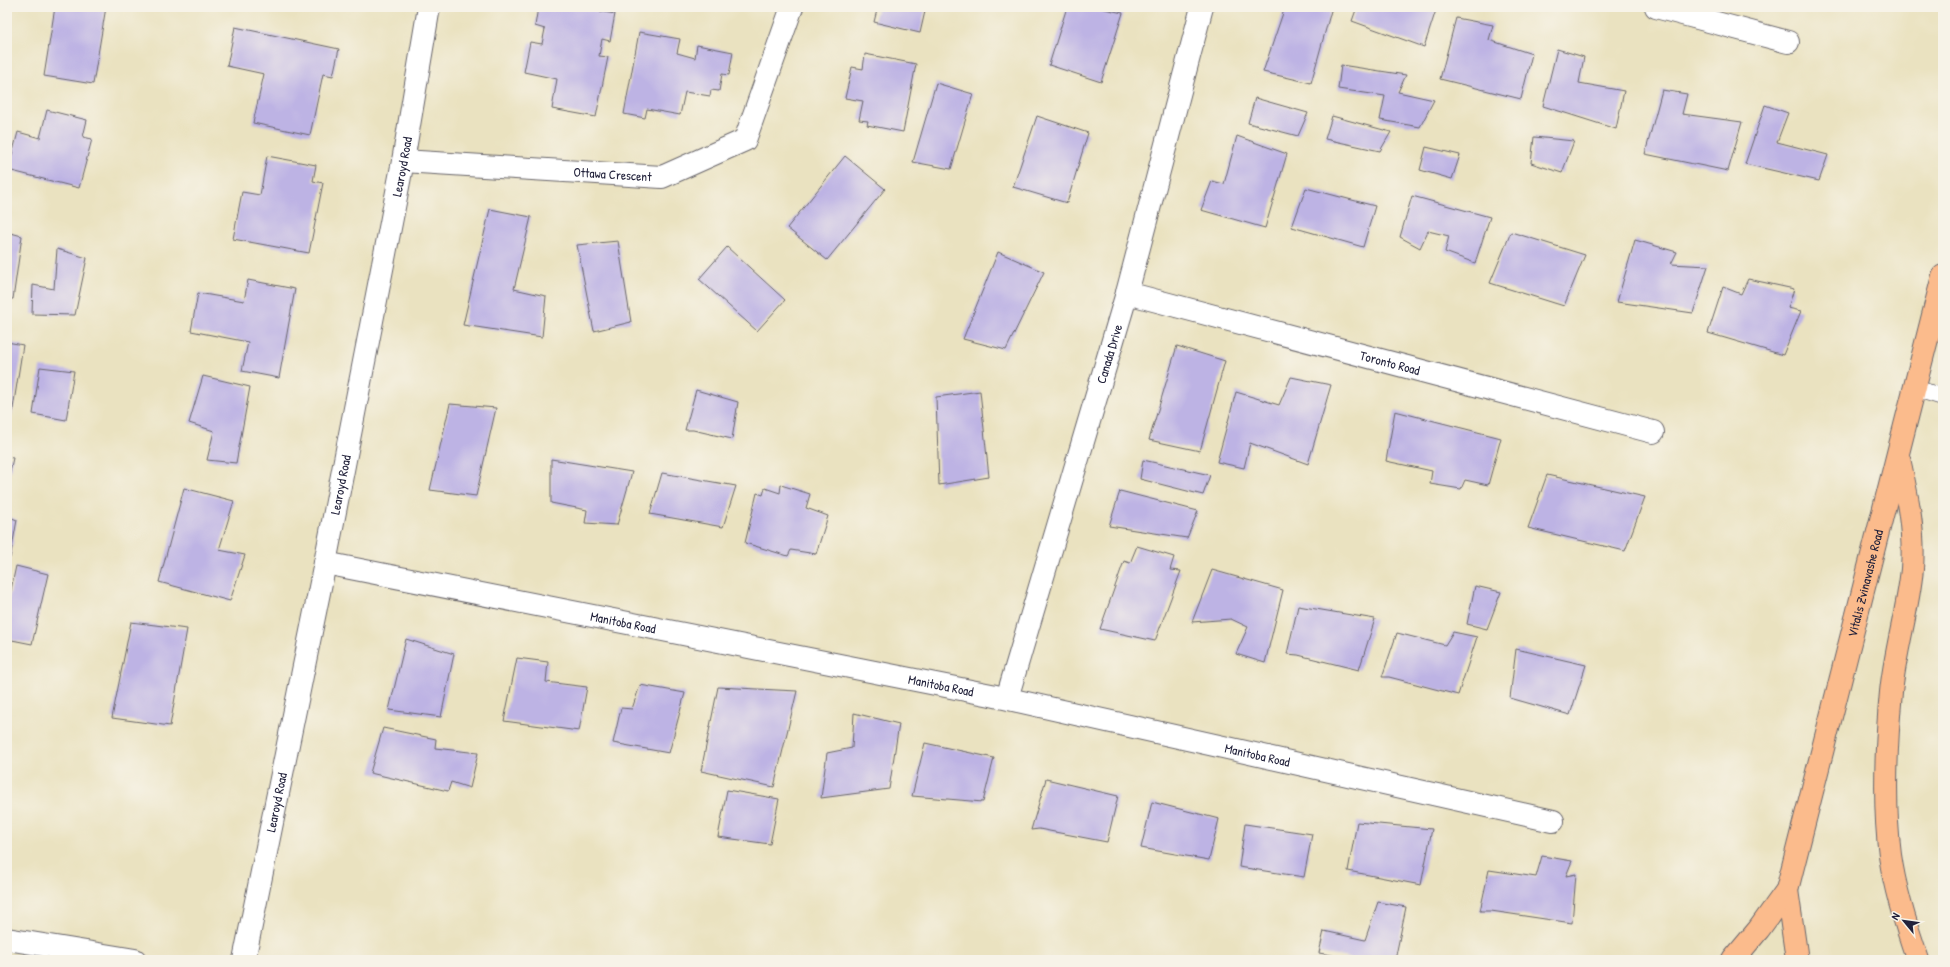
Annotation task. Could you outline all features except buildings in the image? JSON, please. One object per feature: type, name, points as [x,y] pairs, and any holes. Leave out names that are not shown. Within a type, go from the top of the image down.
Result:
[{"type":"main road","name":"Vitalis Zvinavashe Road","points":[[1733,960],[1759,930],[1787,890],[1943,276]]},
{"type":"main road","points":[[1898,453],[1910,509],[1913,539],[1912,562],[1891,691],[1886,783],[1890,855],[1904,920],[1918,960]]},
{"type":"main road","name":"Vitalis Zvinavashe Road","points":[[1787,890],[1797,960]]},
{"type":"street","name":"Learoyd Road","points":[[244,960],[325,563],[403,160],[429,7]]},
{"type":"street","name":"Ottawa Crescent","points":[[403,160],[662,177],[745,140],[792,7]]},
{"type":"street","name":"Canada Drive","points":[[1007,698],[1127,294],[1202,7]]},
{"type":"street","points":[[1656,7],[1788,42]]},
{"type":"street","name":"Toronto Road","points":[[1127,294],[1653,432]]},
{"type":"street","name":"Manitoba Road","points":[[325,563],[1007,698],[1553,821]]},
{"type":"street","points":[[7,939],[135,960]]},
{"type":"lane","points":[[1914,388],[1943,397]]}]
